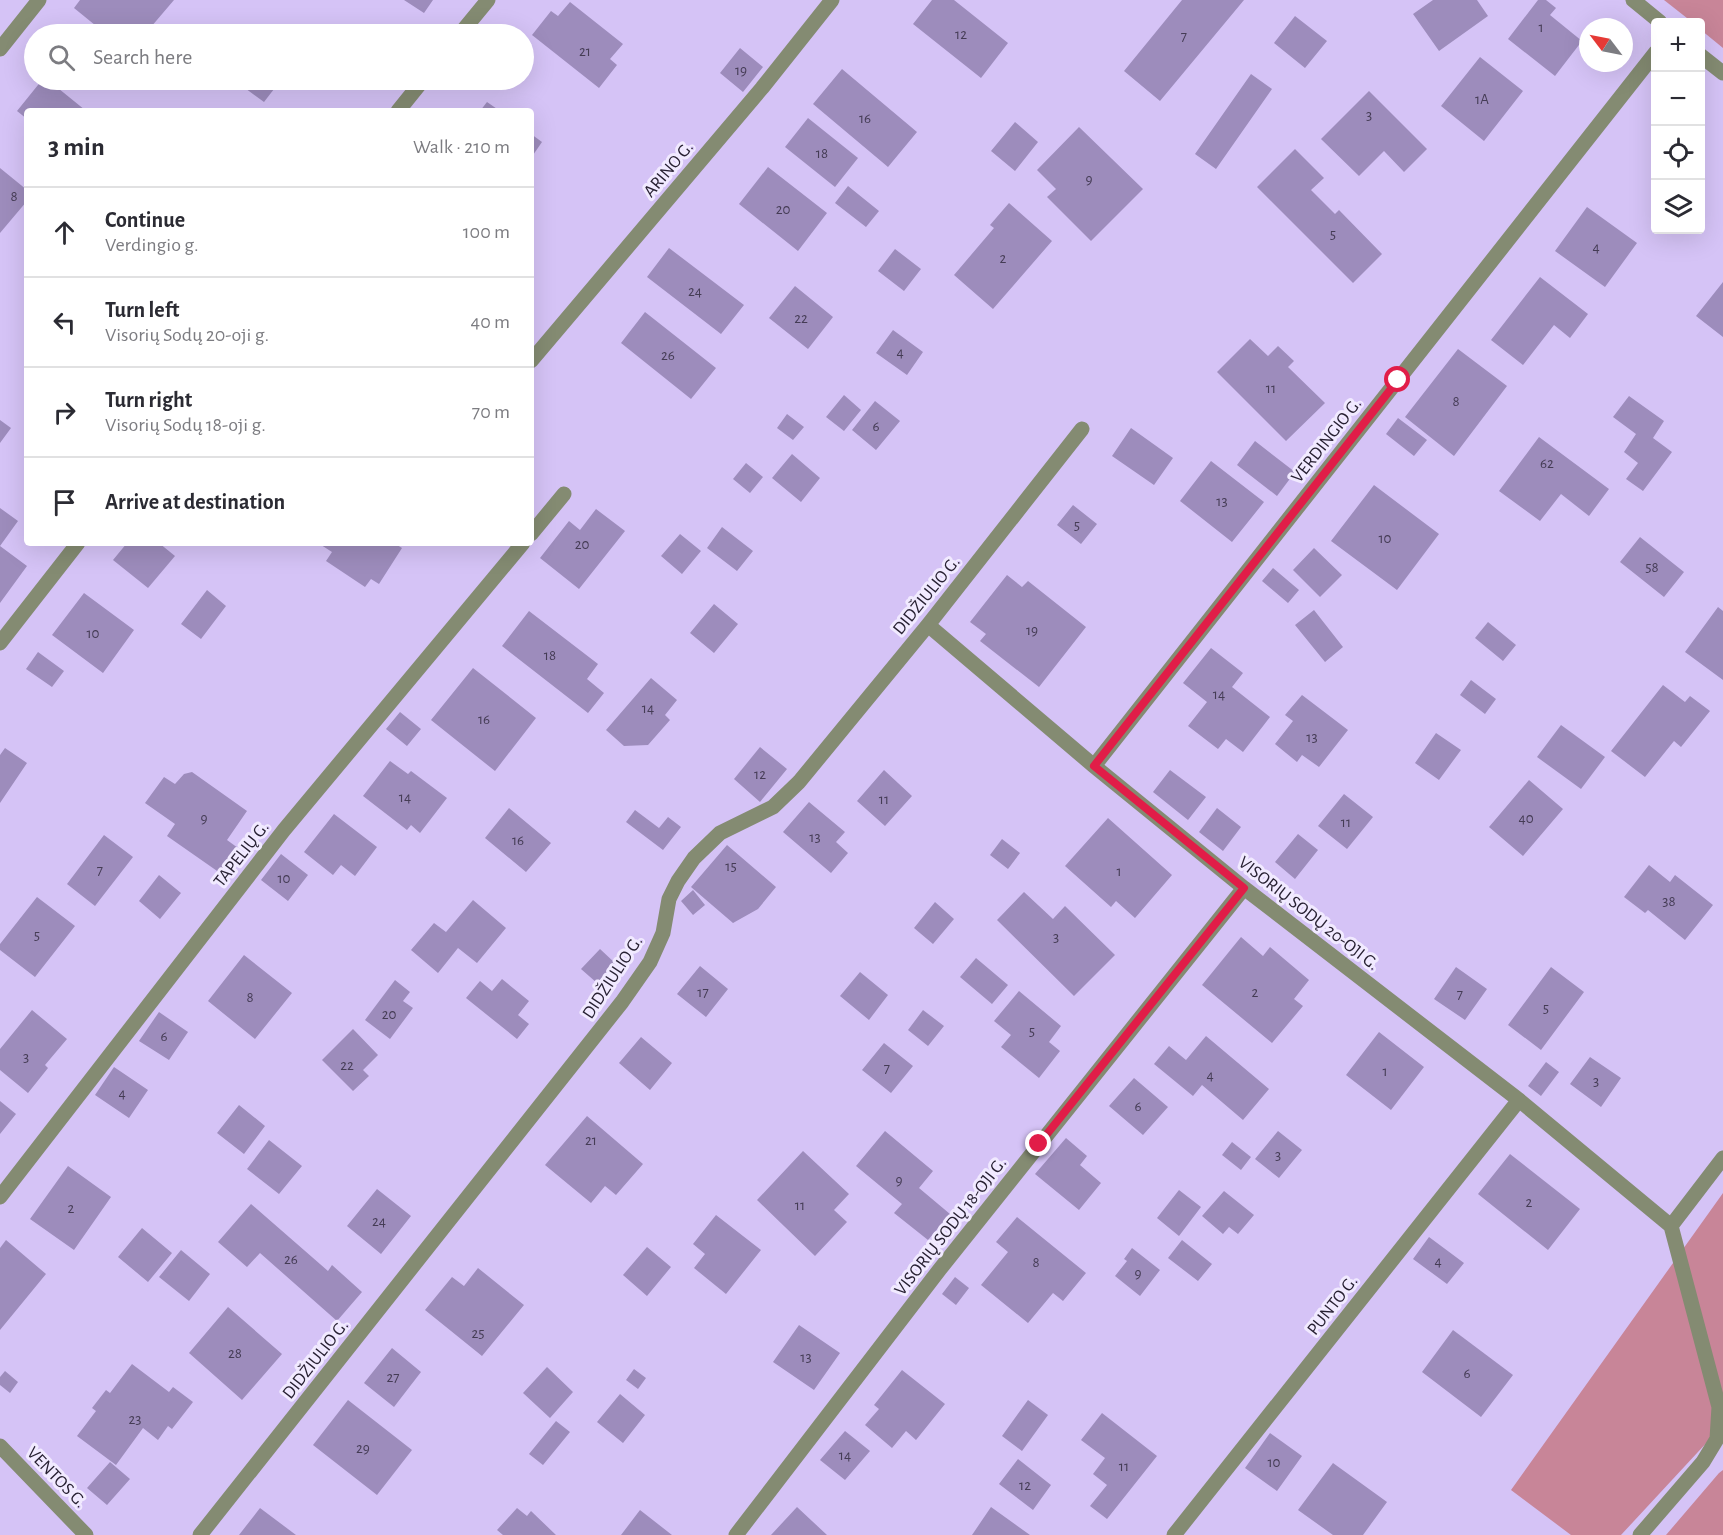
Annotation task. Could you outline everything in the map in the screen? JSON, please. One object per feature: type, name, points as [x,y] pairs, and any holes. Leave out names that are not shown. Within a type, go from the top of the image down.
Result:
[{"type":"street","points":[[0,49],[39,0]]},
{"type":"street","points":[[468,24],[488,0]]},
{"type":"street","name":"ARINO G.","points":[[534,357],[762,88],[832,0]]},
{"type":"street","points":[[1633,0],[1655,18]]},
{"type":"street","name":"VERDINGIO G.","points":[[1094,766],[1651,58]]},
{"type":"street","points":[[1705,58],[1723,73]]},
{"type":"street","points":[[400,108],[415,90]]},
{"type":"street","name":"DIDŽIULIO G.","points":[[200,1535],[622,1002],[650,962],[663,933],[669,899],[694,858],[720,833],[773,807],[799,782],[928,625],[1082,429]]},
{"type":"street","points":[[534,530],[564,494]]},
{"type":"street","points":[[0,643],[76,546]]},
{"type":"street","name":"TAPELIŲ G.","points":[[0,1197],[284,830],[521,546]]},
{"type":"street","name":"VISORIŲ SODŲ 20-OJI G.","points":[[928,625],[1094,766],[1244,888],[1520,1100],[1671,1226]]},
{"type":"street","name":"VISORIŲ SODŲ 18-OJI G.","points":[[736,1535],[940,1269],[1244,888]]},
{"type":"street","name":"PUNTO G.","points":[[1174,1535],[1520,1100]]},
{"type":"street","points":[[1640,1535],[1720,1442],[1719,1407],[1671,1226],[1723,1158]]},
{"type":"street","name":"VENTOS G.","points":[[0,1446],[86,1535]]},
{"type":"shaded area","points":[[1664,0],[1723,0],[1723,48],[1705,33],[1705,18],[1687,18]]},
{"type":"shaded area","points":[[1723,1193],[1723,1425],[1621,1535],[1571,1535],[1511,1490]]},
{"type":"shaded area","points":[[1723,1470],[1723,1535],[1666,1535],[1719,1473]]},
{"type":"building","points":[[80,0],[174,0],[154,24],[94,24],[74,8]]},
{"type":"building","points":[[404,0],[433,0],[424,13]]},
{"type":"building","points":[[932,0],[954,0],[1008,43],[981,78],[913,24]]},
{"type":"building","points":[[1182,0],[1244,0],[1160,101],[1124,71]]},
{"type":"building","points":[[1433,0],[1477,0],[1488,16],[1439,51],[1413,14]]},
{"type":"building","points":[[1538,0],[1546,0],[1556,8],[1550,15],[1579,39],[1579,45],[1555,76],[1508,39]]},
{"type":"building","points":[[570,2],[623,44],[610,59],[617,65],[599,88],[534,37],[534,32],[551,11],[558,16]]},
{"type":"building","points":[[1295,16],[1327,41],[1305,68],[1274,43]]},
{"type":"building","points":[[740,48],[763,67],[743,92],[720,73]]},
{"type":"building","points":[[1480,57],[1523,91],[1484,141],[1441,106]]},
{"type":"building","points":[[842,69],[917,132],[888,167],[813,104]]},
{"type":"building","points":[[1251,74],[1272,89],[1216,169],[1195,154]]},
{"type":"building","points":[[34,90],[60,90],[83,108],[24,108],[24,117],[17,111]]},
{"type":"building","points":[[248,90],[273,90],[264,102]]},
{"type":"building","points":[[1369,91],[1427,149],[1404,172],[1384,151],[1359,176],[1321,139]]},
{"type":"building","points":[[487,102],[496,108],[482,108]]},
{"type":"building","points":[[808,118],[858,158],[835,187],[785,147]]},
{"type":"building","points":[[1015,122],[1038,142],[1015,171],[991,151]]},
{"type":"building","points":[[1079,127],[1143,189],[1091,241],[1047,197],[1056,189],[1037,170]]},
{"type":"building","points":[[534,136],[542,142],[534,154]]},
{"type":"building","points":[[1295,149],[1324,178],[1311,190],[1335,214],[1339,210],[1382,254],[1353,283],[1257,187]]},
{"type":"building","points":[[768,167],[827,213],[798,251],[739,204]]},
{"type":"building","points":[[0,168],[24,188],[24,205],[0,233]]},
{"type":"building","points":[[848,186],[879,211],[866,227],[835,203]]},
{"type":"building","points":[[1009,203],[1052,241],[993,309],[954,275],[994,228],[990,225]]},
{"type":"building","points":[[1587,207],[1637,243],[1605,287],[1555,251]]},
{"type":"building","points":[[669,248],[744,305],[721,334],[647,277]]},
{"type":"building","points":[[895,249],[921,269],[904,291],[878,271]]},
{"type":"building","points":[[1540,277],[1588,314],[1570,338],[1554,325],[1523,365],[1491,340]]},
{"type":"building","points":[[1723,282],[1723,337],[1696,316]]},
{"type":"building","points":[[795,286],[833,317],[808,349],[769,318]]},
{"type":"building","points":[[645,312],[716,368],[691,399],[621,343]]},
{"type":"building","points":[[893,330],[923,352],[907,375],[876,353]]},
{"type":"building","points":[[1250,339],[1268,356],[1278,346],[1294,361],[1288,367],[1325,403],[1286,441],[1217,372]]},
{"type":"building","points":[[1458,349],[1507,386],[1454,456],[1405,417]]},
{"type":"building","points":[[844,395],[861,410],[844,431],[826,417]]},
{"type":"building","points":[[1629,396],[1664,421],[1653,438],[1672,452],[1643,491],[1626,479],[1638,463],[1624,452],[1636,434],[1613,417]]},
{"type":"building","points":[[875,401],[900,421],[876,450],[852,430]]},
{"type":"building","points":[[787,414],[804,427],[793,440],[777,428]]},
{"type":"building","points":[[1398,418],[1427,440],[1414,456],[1386,434]]},
{"type":"building","points":[[0,420],[11,428],[0,443]]},
{"type":"building","points":[[1131,428],[1173,458],[1154,485],[1112,456]]},
{"type":"building","points":[[1539,437],[1609,489],[1589,516],[1561,494],[1540,521],[1499,491]]},
{"type":"building","points":[[1255,441],[1295,472],[1277,496],[1237,465]]},
{"type":"building","points":[[792,454],[820,478],[801,502],[772,478]]},
{"type":"building","points":[[1211,461],[1264,502],[1232,542],[1180,501]]},
{"type":"building","points":[[746,463],[763,477],[750,493],[733,479]]},
{"type":"building","points":[[1374,485],[1439,534],[1397,590],[1331,541]]},
{"type":"building","points":[[1073,505],[1097,524],[1081,544],[1057,525]]},
{"type":"building","points":[[0,508],[18,521],[0,546]]},
{"type":"building","points":[[596,509],[625,531],[579,589],[540,558],[569,521],[580,530]]},
{"type":"building","points":[[722,527],[753,551],[737,571],[707,548]]},
{"type":"building","points":[[680,534],[701,551],[682,574],[661,556]]},
{"type":"building","points":[[1640,537],[1684,572],[1664,597],[1620,562]]},
{"type":"building","points":[[0,546],[27,566],[0,603]]},
{"type":"building","points":[[125,546],[163,546],[175,556],[148,588],[113,560]]},
{"type":"building","points":[[323,546],[399,546],[402,548],[379,584],[371,579],[365,587],[326,561],[332,552]]},
{"type":"building","points":[[1314,548],[1342,575],[1320,597],[1293,570]]},
{"type":"building","points":[[1273,568],[1299,590],[1288,603],[1262,581]]},
{"type":"building","points":[[1007,575],[1022,587],[1028,581],[1086,627],[1039,687],[980,641],[986,634],[970,622]]},
{"type":"building","points":[[207,590],[226,606],[201,639],[181,624]]},
{"type":"building","points":[[84,593],[134,630],[103,673],[52,635]]},
{"type":"building","points":[[714,604],[738,624],[714,653],[690,633]]},
{"type":"building","points":[[1718,607],[1723,611],[1723,680],[1685,652]]},
{"type":"building","points":[[1314,610],[1343,647],[1325,662],[1295,625]]},
{"type":"building","points":[[529,611],[598,664],[587,679],[604,693],[588,713],[502,646]]},
{"type":"building","points":[[1488,622],[1516,645],[1503,661],[1475,638]]},
{"type":"building","points":[[1211,648],[1243,673],[1232,687],[1270,717],[1243,752],[1226,739],[1218,749],[1188,726],[1207,702],[1183,683]]},
{"type":"building","points":[[38,652],[64,671],[52,687],[26,669]]},
{"type":"building","points":[[473,668],[536,718],[495,771],[431,720]]},
{"type":"building","points":[[651,678],[677,700],[665,715],[670,720],[648,745],[624,746],[606,730]]},
{"type":"building","points":[[1471,680],[1496,699],[1485,714],[1460,695]]},
{"type":"building","points":[[1663,685],[1685,702],[1690,696],[1710,711],[1681,747],[1674,741],[1645,777],[1611,751]]},
{"type":"building","points":[[1302,695],[1348,730],[1319,767],[1302,755],[1297,762],[1275,744],[1293,721],[1285,715]]},
{"type":"building","points":[[400,712],[421,729],[407,746],[386,729]]},
{"type":"building","points":[[1561,725],[1605,757],[1581,789],[1537,757]]},
{"type":"building","points":[[1436,733],[1461,750],[1439,780],[1415,763]]},
{"type":"building","points":[[760,747],[787,769],[760,802],[734,779]]},
{"type":"building","points":[[5,748],[27,763],[0,803],[0,755]]},
{"type":"building","points":[[390,761],[408,774],[411,771],[447,798],[420,833],[411,825],[407,830],[363,796]]},
{"type":"building","points":[[884,770],[912,796],[885,826],[857,801]]},
{"type":"building","points":[[1170,770],[1206,797],[1188,820],[1153,792]]},
{"type":"building","points":[[192,772],[247,811],[227,840],[238,848],[220,873],[167,836],[175,824],[145,803],[164,777],[175,784],[184,774]]},
{"type":"building","points":[[1529,780],[1563,809],[1523,856],[1489,827]]},
{"type":"building","points":[[1344,794],[1373,817],[1347,849],[1318,826]]},
{"type":"building","points":[[809,802],[845,832],[836,842],[848,853],[831,873],[783,832]]},
{"type":"building","points":[[509,808],[551,843],[526,872],[485,838]]},
{"type":"building","points":[[1217,808],[1241,827],[1223,851],[1199,832]]},
{"type":"building","points":[[635,810],[659,828],[668,817],[681,827],[663,850],[626,822]]},
{"type":"building","points":[[334,814],[377,847],[355,876],[341,865],[333,875],[304,852]]},
{"type":"building","points":[[1108,818],[1172,875],[1135,918],[1116,901],[1111,907],[1065,866]]},
{"type":"building","points":[[1298,834],[1318,850],[1295,879],[1275,862]]},
{"type":"building","points":[[104,835],[133,857],[95,906],[67,884]]},
{"type":"building","points":[[1002,839],[1020,853],[1008,869],[990,855]]},
{"type":"building","points":[[727,845],[776,887],[758,909],[733,923],[691,887]]},
{"type":"building","points":[[281,854],[308,875],[288,901],[261,880]]},
{"type":"building","points":[[1649,865],[1670,882],[1675,875],[1713,905],[1685,940],[1648,910],[1645,913],[1624,897]]},
{"type":"building","points":[[159,875],[181,893],[160,919],[139,901]]},
{"type":"building","points":[[693,890],[705,905],[693,915],[681,901]]},
{"type":"building","points":[[1024,892],[1053,919],[1065,906],[1115,955],[1074,996],[997,920]]},
{"type":"building","points":[[37,897],[75,926],[35,977],[0,950],[0,944]]},
{"type":"building","points":[[473,900],[506,928],[477,963],[458,948],[438,973],[411,950],[434,923],[446,932]]},
{"type":"building","points":[[935,902],[954,919],[933,944],[914,928]]},
{"type":"building","points":[[1241,937],[1263,956],[1270,947],[1309,980],[1294,999],[1303,1006],[1272,1043],[1202,985]]},
{"type":"building","points":[[600,949],[615,963],[597,983],[581,969]]},
{"type":"building","points":[[244,955],[292,993],[255,1039],[208,1001]]},
{"type":"building","points":[[976,958],[1008,985],[992,1004],[960,977]]},
{"type":"building","points":[[700,966],[728,989],[706,1017],[677,994]]},
{"type":"building","points":[[1456,967],[1487,989],[1465,1020],[1434,999]]},
{"type":"building","points":[[1551,967],[1584,992],[1541,1050],[1508,1025]]},
{"type":"building","points":[[860,972],[888,995],[869,1020],[840,996]]},
{"type":"building","points":[[502,979],[529,1001],[518,1015],[529,1024],[517,1039],[466,998],[480,981],[492,991]]},
{"type":"building","points":[[395,980],[410,992],[403,1001],[413,1008],[390,1039],[365,1020]]},
{"type":"building","points":[[1019,991],[1061,1026],[1049,1042],[1060,1051],[1039,1078],[1001,1047],[1011,1035],[994,1021]]},
{"type":"building","points":[[32,1010],[67,1039],[45,1065],[48,1068],[28,1093],[0,1070],[0,1049]]},
{"type":"building","points":[[923,1010],[944,1026],[928,1046],[908,1030]]},
{"type":"building","points":[[159,1012],[188,1032],[169,1060],[139,1041]]},
{"type":"building","points":[[353,1029],[378,1055],[363,1070],[369,1076],[353,1091],[322,1060]]},
{"type":"building","points":[[1379,1032],[1424,1067],[1391,1110],[1346,1075]]},
{"type":"building","points":[[1206,1036],[1269,1089],[1243,1120],[1202,1085],[1193,1096],[1154,1064],[1169,1046],[1186,1060]]},
{"type":"building","points":[[641,1037],[672,1063],[650,1090],[619,1063]]},
{"type":"building","points":[[884,1043],[913,1066],[891,1093],[862,1070]]},
{"type":"building","points":[[1590,1057],[1621,1078],[1601,1107],[1570,1084]]},
{"type":"building","points":[[1546,1062],[1559,1072],[1541,1096],[1528,1086]]},
{"type":"building","points":[[114,1067],[148,1090],[129,1118],[95,1095]]},
{"type":"building","points":[[1134,1078],[1168,1107],[1143,1135],[1109,1106]]},
{"type":"building","points":[[0,1101],[16,1114],[0,1134]]},
{"type":"building","points":[[239,1105],[265,1126],[244,1154],[217,1133]]},
{"type":"building","points":[[587,1116],[643,1164],[616,1195],[605,1186],[591,1203],[545,1165]]},
{"type":"building","points":[[885,1131],[933,1171],[919,1188],[950,1214],[928,1240],[894,1213],[902,1204],[856,1166]]},
{"type":"building","points":[[1278,1131],[1302,1150],[1279,1178],[1255,1159]]},
{"type":"building","points":[[1066,1138],[1087,1156],[1080,1165],[1101,1183],[1079,1210],[1035,1174]]},
{"type":"building","points":[[269,1140],[302,1166],[279,1194],[247,1169]]},
{"type":"building","points":[[1232,1142],[1251,1157],[1241,1170],[1222,1155]]},
{"type":"building","points":[[803,1151],[849,1194],[834,1210],[847,1222],[815,1256],[757,1200]]},
{"type":"building","points":[[1510,1154],[1580,1209],[1548,1250],[1478,1194]]},
{"type":"building","points":[[68,1166],[111,1197],[74,1250],[30,1219]]},
{"type":"building","points":[[377,1189],[411,1216],[381,1254],[347,1226]]},
{"type":"building","points":[[1179,1190],[1201,1207],[1179,1236],[1157,1218]]},
{"type":"building","points":[[1224,1191],[1254,1215],[1238,1234],[1229,1227],[1223,1234],[1202,1216]]},
{"type":"building","points":[[251,1204],[328,1271],[332,1265],[362,1292],[337,1321],[260,1253],[247,1267],[218,1242]]},
{"type":"building","points":[[716,1215],[761,1250],[726,1294],[694,1268],[705,1254],[693,1244]]},
{"type":"building","points":[[1017,1217],[1086,1273],[1063,1301],[1053,1293],[1028,1323],[981,1285],[1008,1252],[996,1242]]},
{"type":"building","points":[[142,1228],[172,1253],[148,1282],[118,1257]]},
{"type":"building","points":[[1429,1237],[1464,1263],[1447,1284],[1413,1259]]},
{"type":"building","points":[[6,1240],[46,1274],[0,1330],[0,1248]]},
{"type":"building","points":[[1182,1240],[1212,1264],[1198,1281],[1168,1258]]},
{"type":"building","points":[[647,1247],[671,1267],[647,1296],[623,1275]]},
{"type":"building","points":[[1132,1248],[1160,1270],[1140,1296],[1115,1276],[1127,1261],[1124,1259]]},
{"type":"building","points":[[181,1250],[210,1274],[189,1301],[159,1277]]},
{"type":"building","points":[[478,1268],[524,1305],[482,1356],[425,1310],[452,1277],[464,1286]]},
{"type":"building","points":[[955,1277],[969,1288],[956,1305],[942,1294]]},
{"type":"building","points":[[228,1307],[282,1354],[242,1400],[189,1353]]},
{"type":"building","points":[[799,1325],[840,1353],[814,1390],[773,1362]]},
{"type":"building","points":[[1453,1330],[1513,1375],[1481,1417],[1422,1372]]},
{"type":"building","points":[[392,1348],[421,1372],[394,1407],[364,1383]]},
{"type":"building","points":[[132,1364],[169,1392],[173,1387],[193,1402],[172,1429],[168,1426],[158,1440],[143,1428],[116,1465],[77,1436],[96,1411],[92,1408],[106,1390],[110,1393]]},
{"type":"building","points":[[547,1367],[573,1392],[550,1418],[523,1393]]},
{"type":"building","points":[[634,1369],[646,1378],[638,1389],[626,1380]]},
{"type":"building","points":[[902,1370],[945,1404],[916,1440],[906,1431],[892,1448],[865,1425],[879,1409],[874,1405]]},
{"type":"building","points":[[5,1371],[18,1382],[10,1393],[0,1385],[0,1377]]},
{"type":"building","points":[[620,1394],[645,1415],[623,1443],[597,1422]]},
{"type":"building","points":[[348,1400],[412,1450],[377,1495],[313,1445]]},
{"type":"building","points":[[1028,1400],[1048,1415],[1022,1451],[1002,1436]]},
{"type":"building","points":[[1102,1413],[1157,1456],[1107,1519],[1090,1506],[1107,1485],[1093,1474],[1105,1458],[1081,1440]]},
{"type":"building","points":[[556,1421],[570,1432],[543,1465],[529,1454]]},
{"type":"building","points":[[845,1431],[870,1451],[845,1480],[820,1460]]},
{"type":"building","points":[[1270,1433],[1302,1456],[1277,1491],[1245,1468]]},
{"type":"building","points":[[1018,1459],[1051,1485],[1033,1510],[999,1484]]},
{"type":"building","points":[[110,1462],[130,1479],[107,1505],[87,1488]]},
{"type":"building","points":[[1333,1463],[1387,1502],[1363,1535],[1333,1535],[1298,1510]]},
{"type":"building","points":[[797,1507],[827,1535],[771,1535]]},
{"type":"building","points":[[991,1507],[1030,1535],[972,1535]]},
{"type":"building","points":[[260,1508],[296,1535],[239,1535]]},
{"type":"building","points":[[517,1508],[527,1516],[531,1511],[556,1535],[503,1535],[497,1530]]},
{"type":"building","points":[[640,1510],[672,1535],[621,1535]]},
{"type":"route","points":[[1039,1144],[1244,888],[1094,766],[1398,380]]}]
